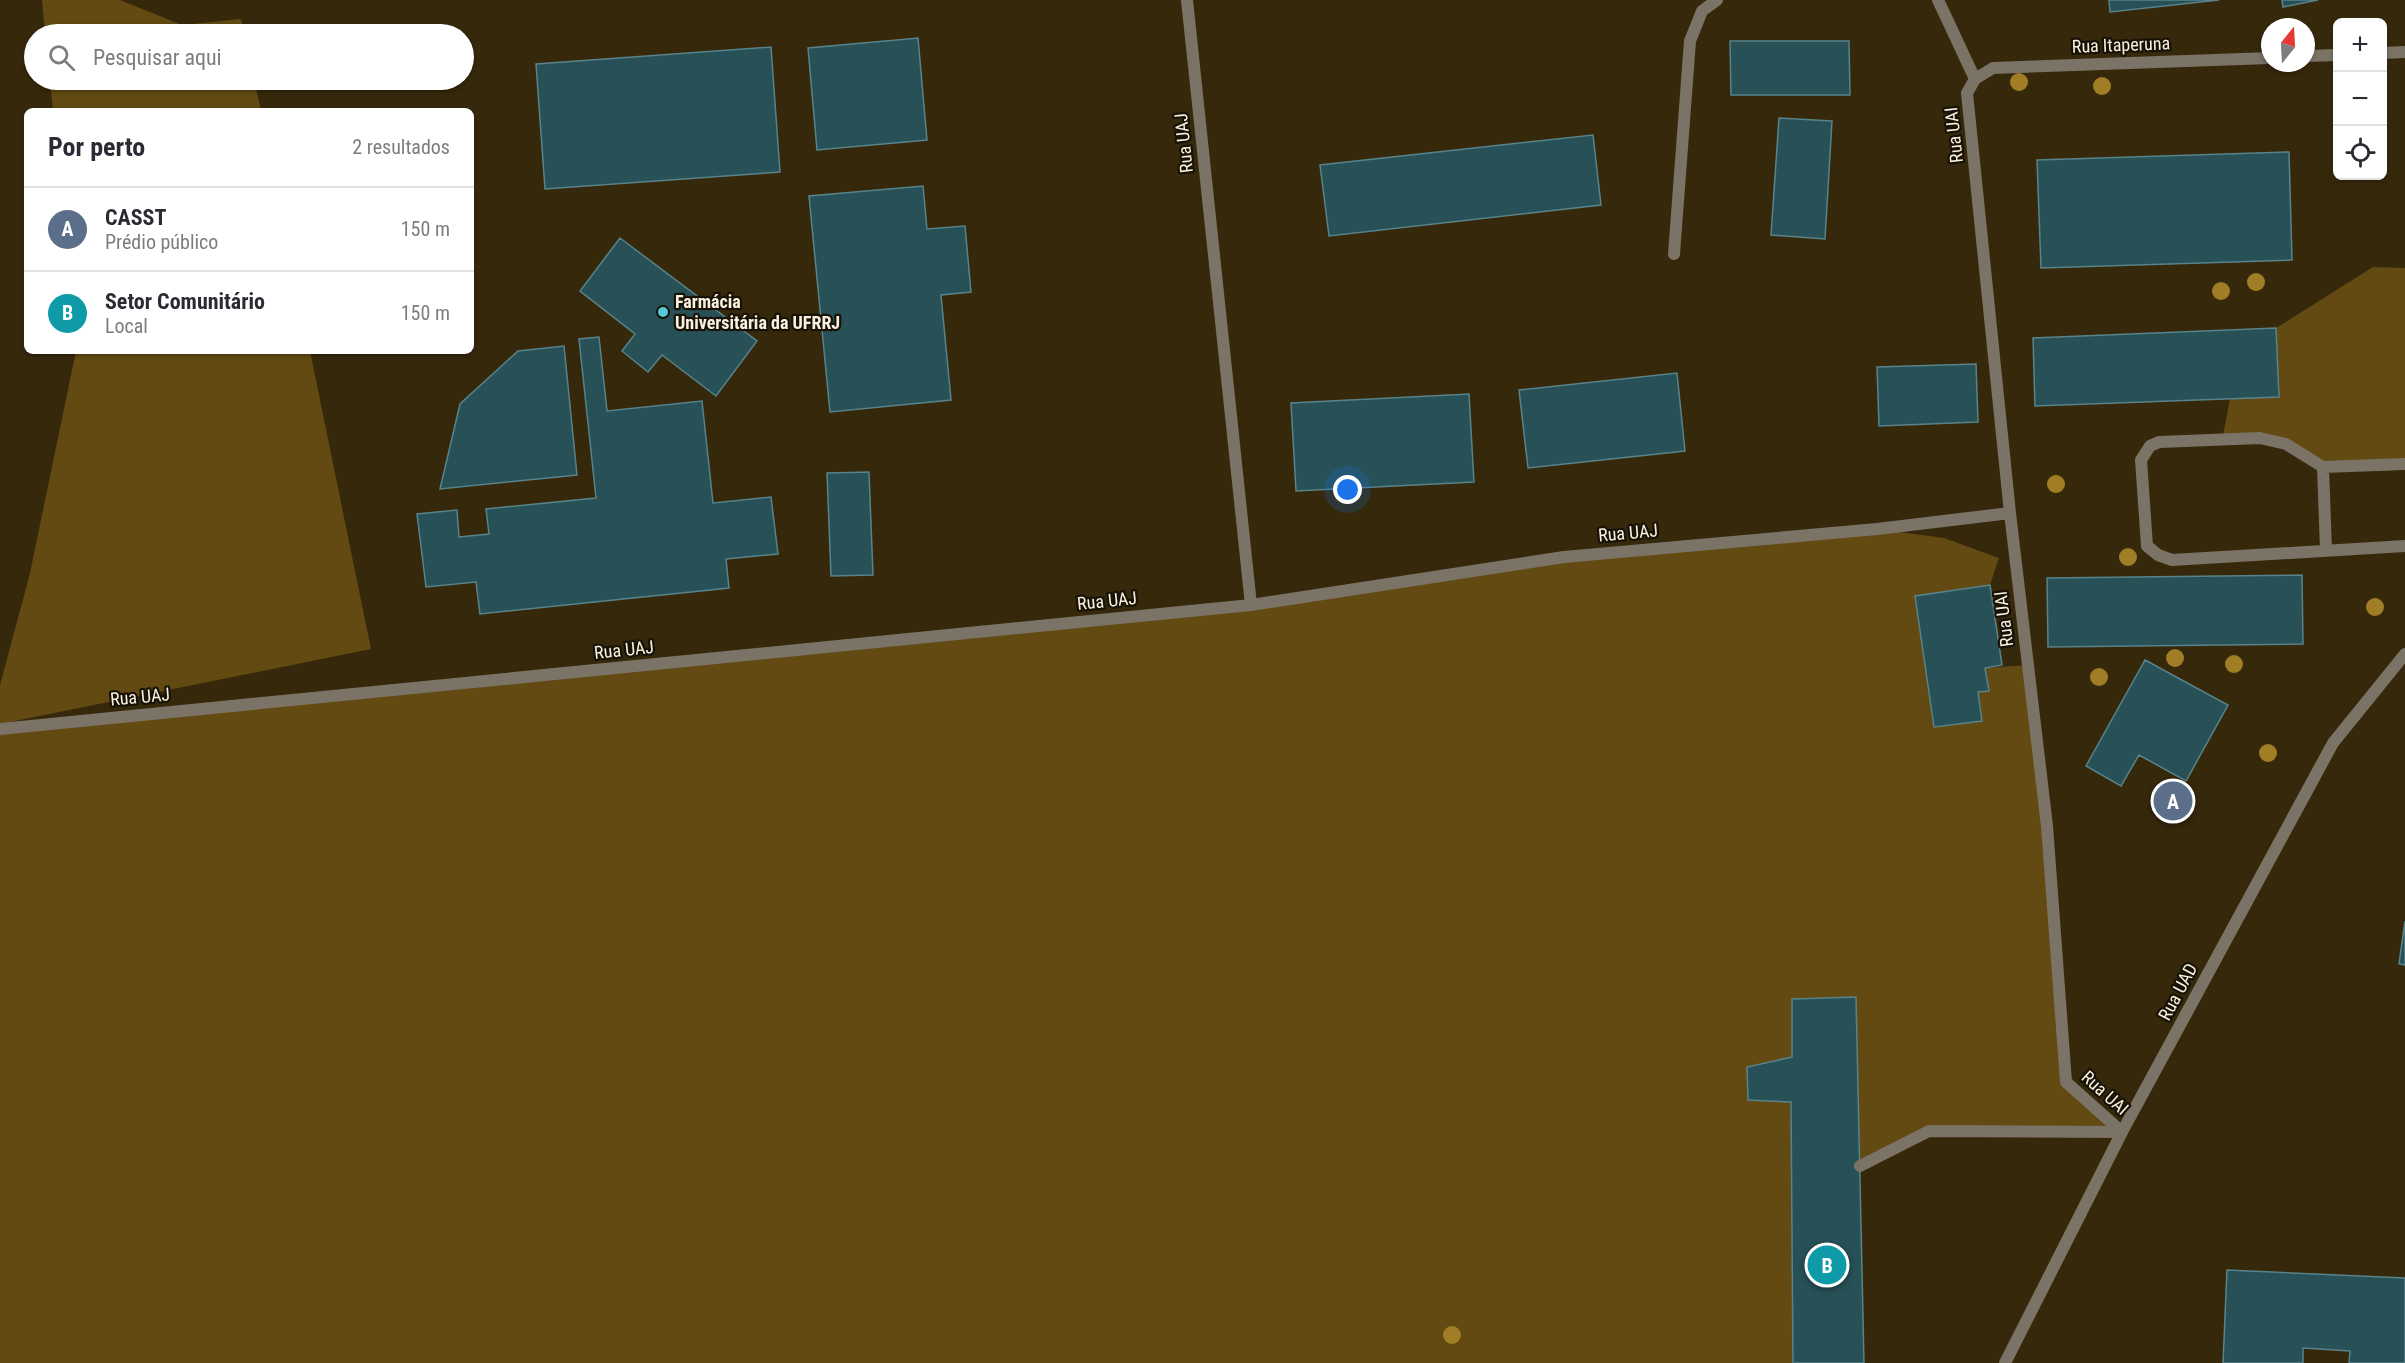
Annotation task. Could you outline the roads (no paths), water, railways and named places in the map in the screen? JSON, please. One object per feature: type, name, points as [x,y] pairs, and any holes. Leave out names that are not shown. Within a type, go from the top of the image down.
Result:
[{"type":"street","name":"Rua UAJ","points":[[1187,0],[1251,605]]},
{"type":"street","points":[[1674,254],[1690,41],[1702,11],[1717,0]]},
{"type":"street","points":[[1938,0],[1975,79]]},
{"type":"street","points":[[2387,53],[2405,52]]},
{"type":"street","points":[[2315,56],[2333,55]]},
{"type":"street","name":"Rua Itaperuna","points":[[1975,79],[1993,68],[2261,58]]},
{"type":"street","name":"Rua UAI","points":[[1975,79],[1968,93],[2010,513],[2047,826],[2066,1082],[2122,1132]]},
{"type":"street","points":[[2405,465],[2323,467],[2286,444],[2260,438],[2159,442],[2150,446],[2141,460],[2147,546],[2158,555],[2172,560],[2405,546]]},
{"type":"street","points":[[2323,467],[2326,550]]},
{"type":"street","name":"Rua UAJ","points":[[0,729],[1251,605],[1564,557],[1877,529],[2010,513]]},
{"type":"street","name":"Rua UAD","points":[[2006,1363],[2122,1132],[2333,743],[2405,654]]},
{"type":"street","points":[[1860,1166],[1929,1131],[2122,1132]]},
{"type":"place","name":"Farmácia Universitária da UFRRJ","points":[[663,312]]},
{"type":"place","name":"CASST","points":[[2173,801]]},
{"type":"place","name":"Setor Comunitário","points":[[1827,1265]]}]
